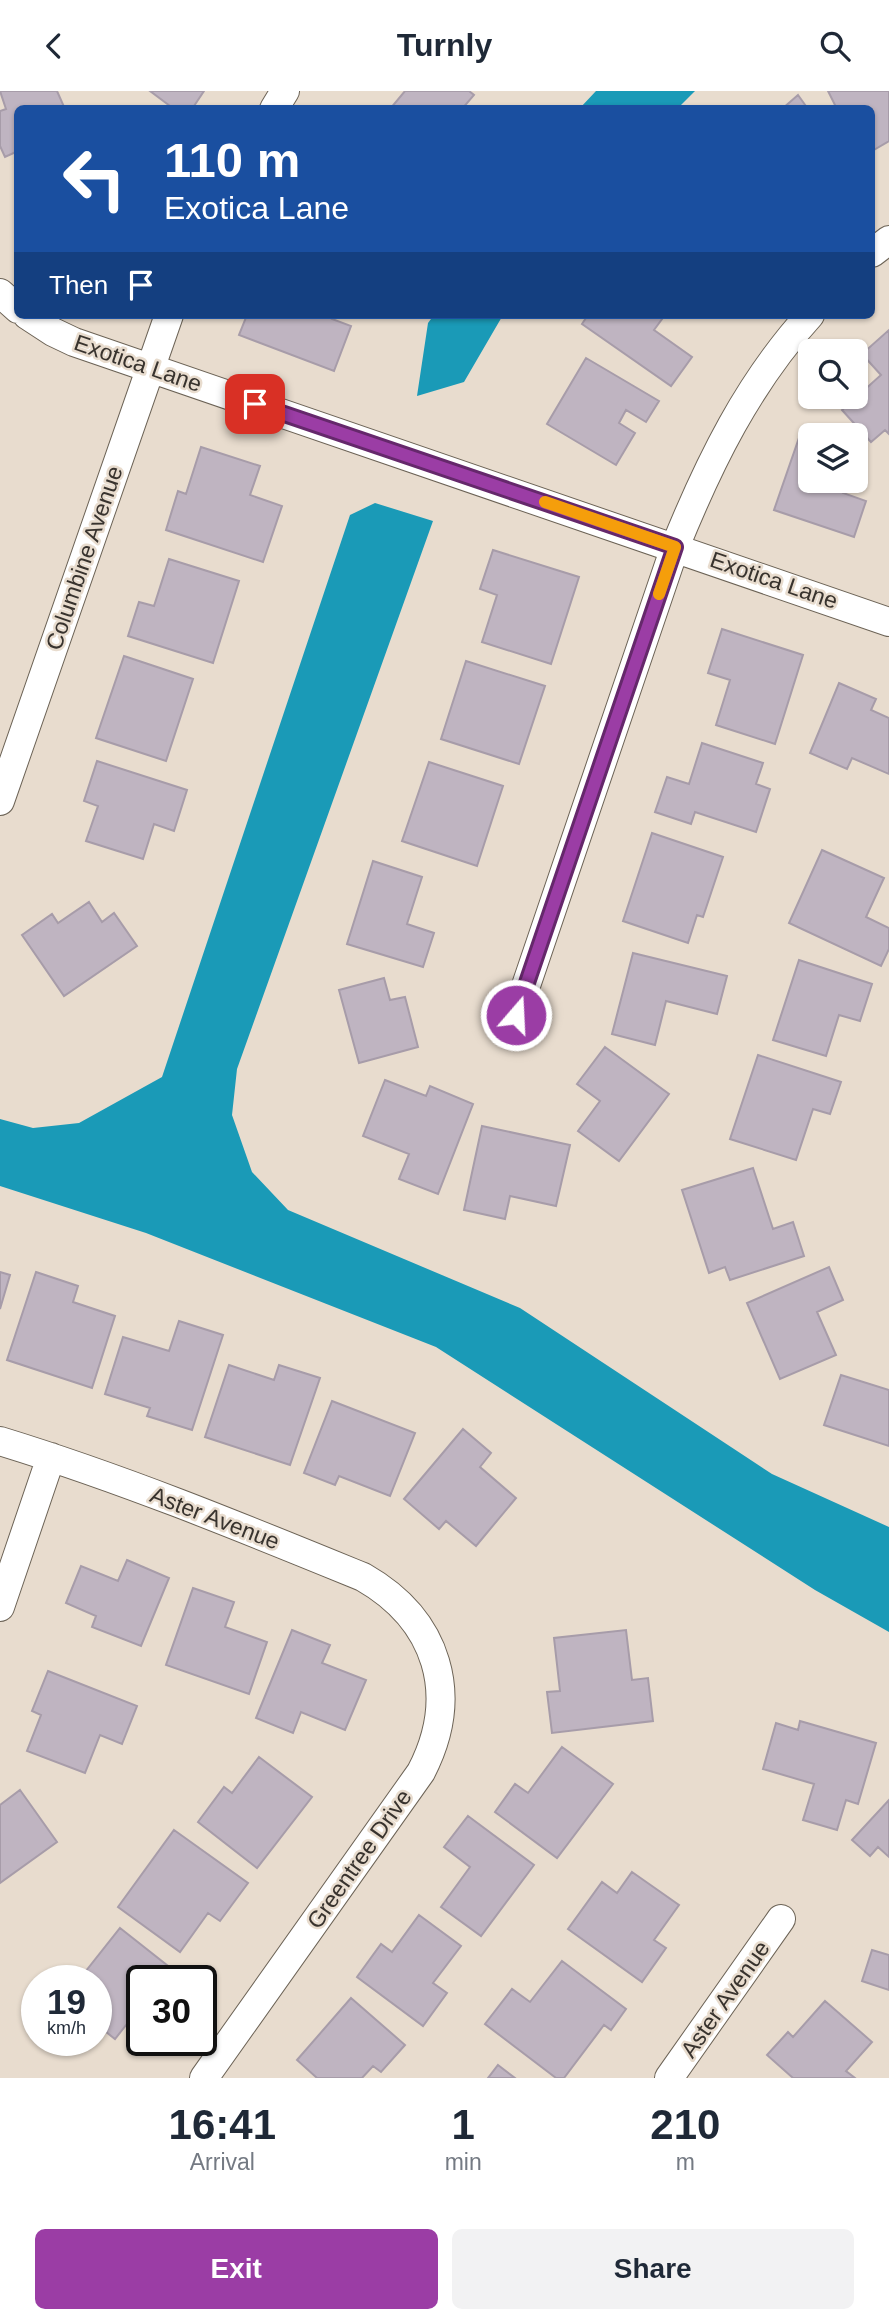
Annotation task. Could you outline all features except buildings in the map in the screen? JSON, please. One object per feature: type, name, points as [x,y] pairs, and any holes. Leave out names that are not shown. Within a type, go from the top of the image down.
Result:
[{"type":"street","points":[[875,252],[889,240]]},
{"type":"street","points":[[0,293],[14,305]]},
{"type":"street","name":"Exotica Lane","points":[[33,319],[53,333],[74,342],[889,622]]},
{"type":"street","name":"Columbine Avenue","points":[[0,801],[168,319]]},
{"type":"street","points":[[516,1015],[675,547],[703,479],[726,433],[768,367],[807,319]]},
{"type":"street","name":"Aster Avenue","points":[[0,1441],[198,1510],[363,1577],[383,1588],[415,1621]]},
{"type":"street","points":[[0,1607],[51,1457]]},
{"type":"street","name":"Greentree Drive","points":[[204,2078],[421,1772],[431,1752],[441,1707],[440,1684],[436,1661],[415,1621]]},
{"type":"street","name":"Aster Avenue","points":[[669,2078],[781,1919]]},
{"type":"water","points":[[596,91],[695,91],[681,105],[583,105]]},
{"type":"water","points":[[431,319],[501,319],[464,382],[417,396],[428,323]]},
{"type":"water","points":[[375,503],[433,521],[237,1069],[232,1115],[252,1172],[288,1210],[520,1308],[772,1474],[889,1527],[889,1632],[815,1590],[436,1347],[146,1233],[0,1186],[0,1119],[33,1128],[79,1123],[162,1077],[350,515]]},
{"type":"slow traffic","points":[[545,502],[675,547],[659,594]]},
{"type":"route","points":[[255,404],[675,547],[516,1015]]}]
